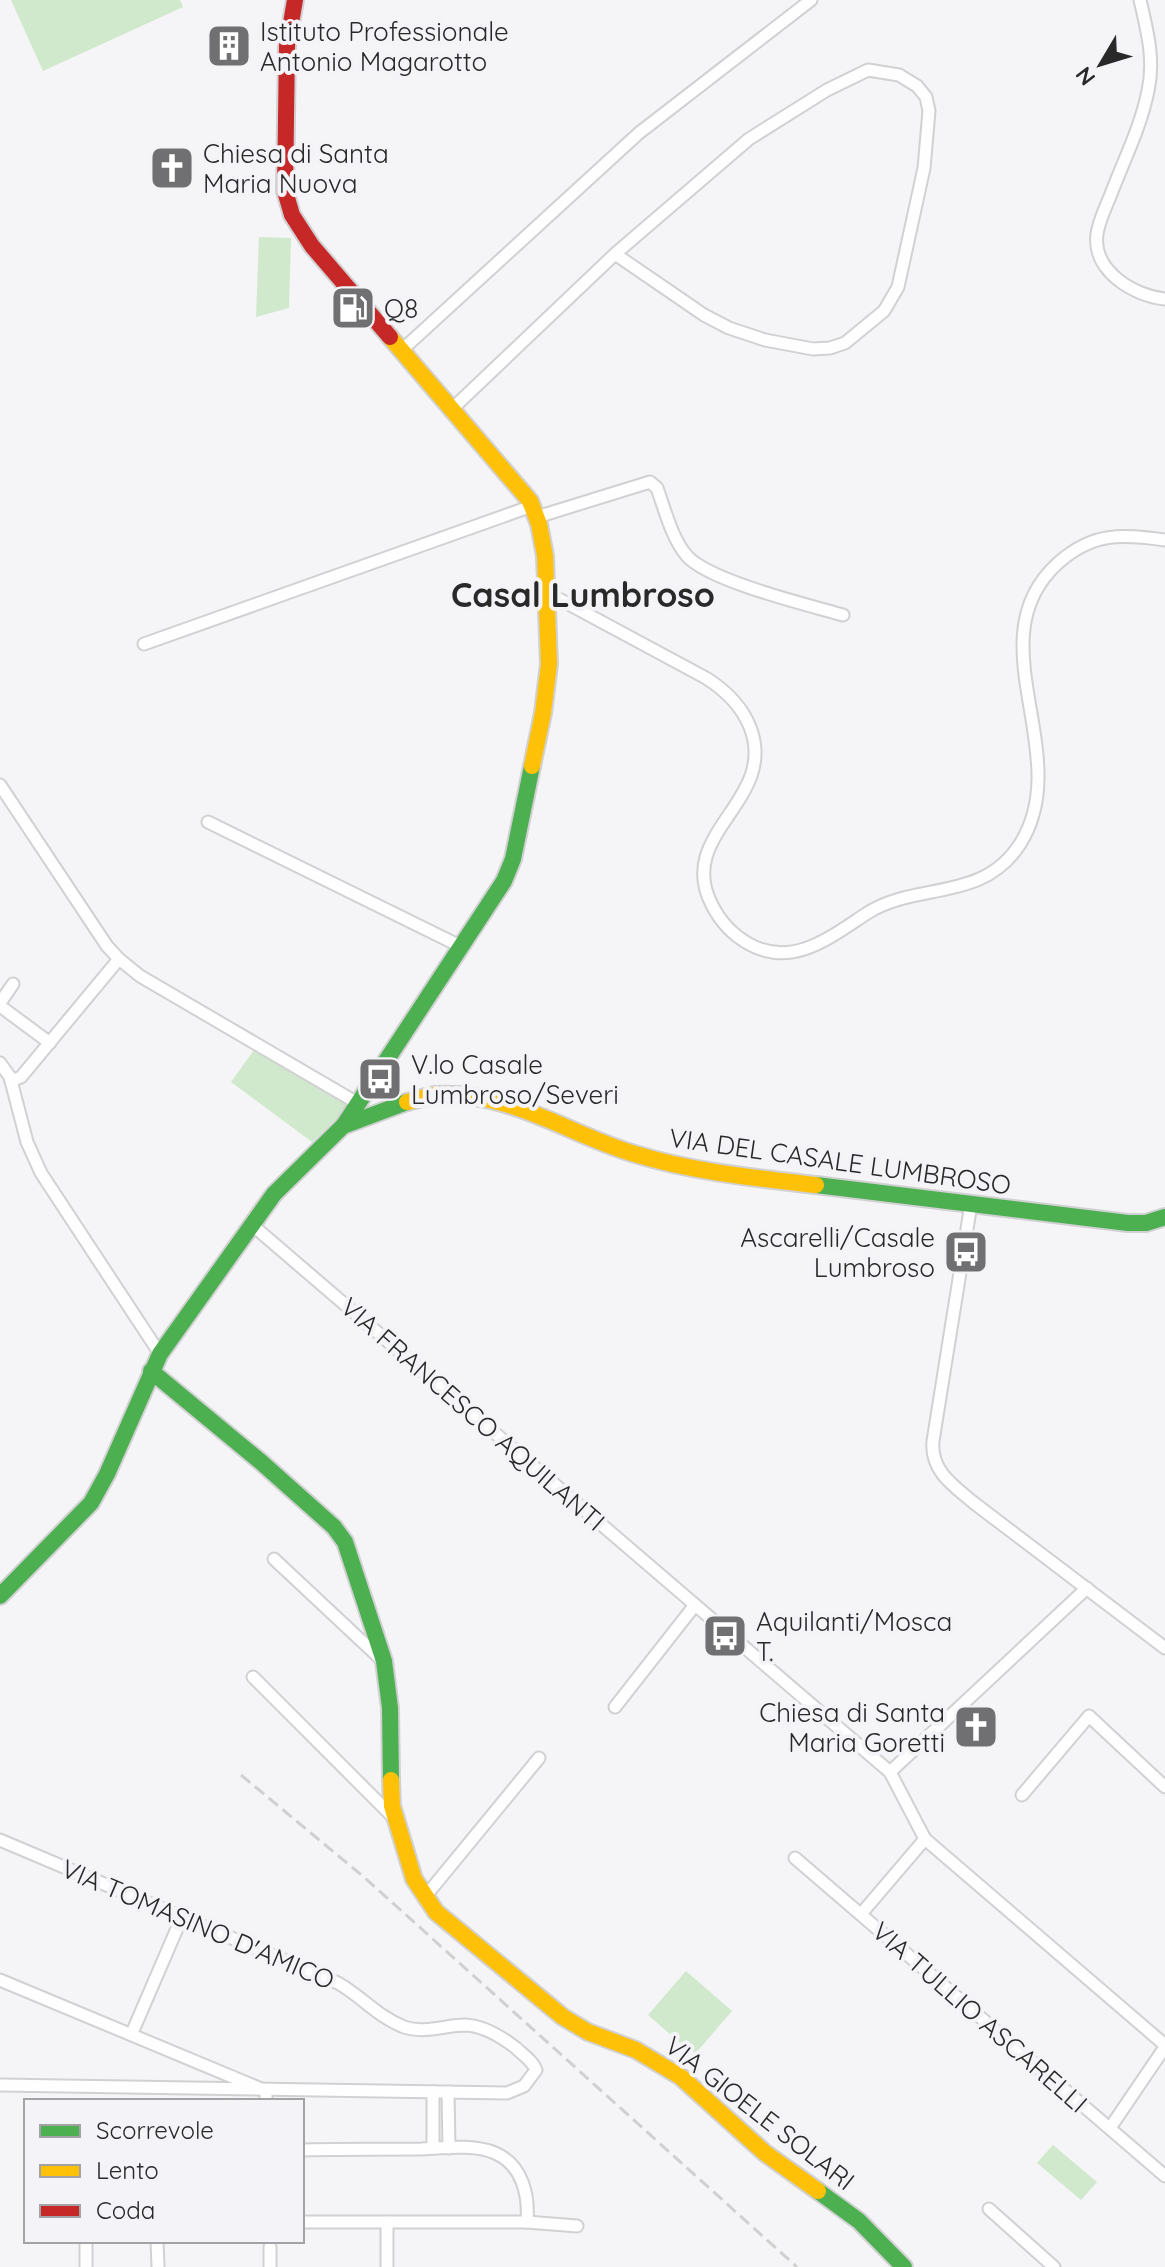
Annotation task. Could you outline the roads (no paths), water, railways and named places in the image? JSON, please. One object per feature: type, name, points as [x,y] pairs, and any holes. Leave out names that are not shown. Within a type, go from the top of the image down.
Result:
[{"type":"street","points":[[295,0],[287,52],[284,140],[287,202],[307,239],[522,490],[535,512],[544,544],[548,593],[548,684],[521,825],[507,873],[462,947],[343,1126]]},
{"type":"street","points":[[402,350],[639,133],[811,0]]},
{"type":"street","points":[[1140,0],[1150,48],[1150,83],[1096,242],[1102,262],[1119,281],[1145,295],[1165,299]]},
{"type":"street","points":[[452,409],[615,254],[740,145],[827,90],[863,72],[874,70],[899,75],[917,86],[926,97],[929,114],[923,175],[898,287],[884,311],[847,342],[816,349],[742,333],[704,315],[615,254]]},
{"type":"street","points":[[144,644],[535,512],[642,482],[650,482],[657,488],[680,545],[695,564],[770,595],[843,615]]},
{"type":"street","points":[[548,593],[702,675],[726,693],[742,712],[755,745],[753,772],[744,794],[707,849],[705,884],[713,907],[735,934],[760,949],[790,953],[822,942],[891,901],[951,890],[975,881],[1014,852],[1030,822],[1038,780],[1022,648],[1024,620],[1032,596],[1052,569],[1083,545],[1119,535],[1165,540]]},
{"type":"street","points":[[0,785],[107,946],[119,959],[140,976],[359,1104]]},
{"type":"street","points":[[208,822],[462,947]]},
{"type":"street","points":[[11,1081],[21,1077],[119,959]]},
{"type":"street","points":[[13,984],[2,1010],[50,1043]]},
{"type":"street","points":[[0,1063],[11,1081],[24,1135],[41,1173],[160,1354]]},
{"type":"street","name":"VIA DEL CASALE LUMBROSO","points":[[0,1596],[91,1503],[160,1354],[281,1186],[343,1126],[424,1097],[466,1096],[522,1109],[627,1152],[742,1176],[1128,1223],[1146,1223],[1165,1217]]},
{"type":"street","points":[[971,1204],[933,1441],[933,1460],[946,1479],[967,1497],[1165,1648]]},
{"type":"street","name":"VIA FRANCESCO AQUILANTI","points":[[251,1224],[890,1772],[925,1839],[1165,2046]]},
{"type":"street","name":"VIA GIOELE SOLARI","points":[[151,1371],[249,1452],[337,1531],[352,1556],[384,1661],[390,1708],[391,1795],[395,1818],[410,1867],[424,1898],[443,1919],[558,2014],[588,2032],[646,2055],[690,2084],[765,2153],[859,2221],[904,2267]]},
{"type":"street","points":[[274,1559],[384,1661]]},
{"type":"street","points":[[890,1772],[1087,1588]]},
{"type":"street","points":[[615,1707],[695,1605]]},
{"type":"street","points":[[253,1677],[395,1818]]},
{"type":"street","points":[[1022,1795],[1089,1716],[1165,1787]]},
{"type":"street","points":[[424,1898],[539,1758]]},
{"type":"street","points":[[861,1914],[925,1839]]},
{"type":"street","name":"VIA TOMASINO D'AMICO","points":[[0,1840],[338,1983],[375,2011],[403,2026],[425,2030],[468,2025],[492,2033],[535,2066],[534,2076],[518,2090],[507,2093],[448,2092]]},
{"type":"street","name":"VIA TULLIO ASCARELLI","points":[[795,1858],[1165,2176]]},
{"type":"street","points":[[132,2033],[182,1917]]},
{"type":"street","points":[[0,1980],[132,2033],[266,2096]]},
{"type":"street","points":[[1110,2128],[1165,2046]]},
{"type":"street","points":[[0,2085],[266,2096],[448,2092],[449,2148]]},
{"type":"street","points":[[433,2092],[433,2148]]},
{"type":"street","points":[[304,2150],[449,2148],[482,2149],[498,2154],[511,2165],[526,2190],[527,2222]]},
{"type":"street","points":[[989,2209],[1054,2267]]},
{"type":"street","points":[[304,2222],[527,2222],[577,2226]]},
{"type":"street","points":[[387,2222],[387,2267]]},
{"type":"street","points":[[86,2243],[86,2267]]},
{"type":"street","points":[[157,2243],[158,2267]]},
{"type":"street","points":[[270,2247],[270,2267]]},
{"type":"railway","points":[[241,1775],[365,1878],[797,2267]]},
{"type":"place","name":"Istituto Professionale Antonio Magarotto","points":[[229,46]]},
{"type":"place","name":"Chiesa di Santa Maria Nuova","points":[[172,168]]},
{"type":"place","name":"Q8","points":[[353,308]]},
{"type":"place","name":"V.lo Casale Lumbroso/Severi","points":[[380,1079]]},
{"type":"place","name":"Ascarelli/Casale Lumbroso","points":[[966,1252]]},
{"type":"place","name":"Aquilanti/Mosca T.","points":[[725,1636]]},
{"type":"place","name":"Chiesa di Santa Maria Goretti","points":[[976,1727]]},
{"type":"district","name":"Casal Lumbroso","points":[[583,594]]}]
